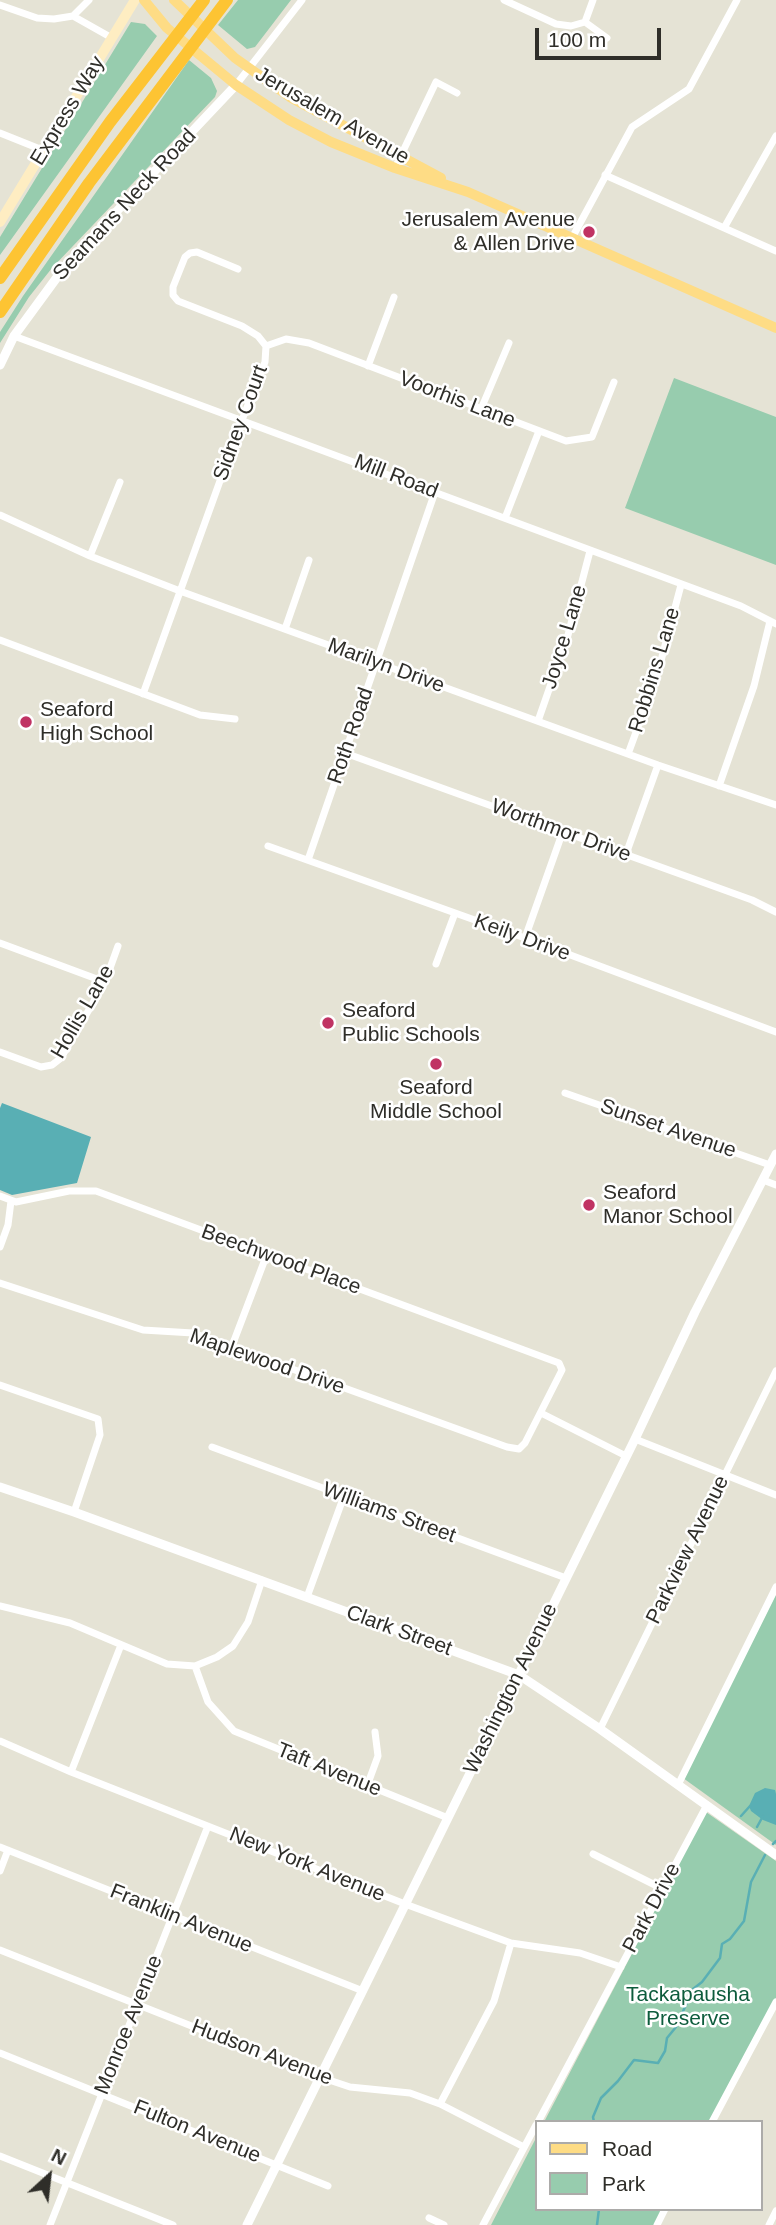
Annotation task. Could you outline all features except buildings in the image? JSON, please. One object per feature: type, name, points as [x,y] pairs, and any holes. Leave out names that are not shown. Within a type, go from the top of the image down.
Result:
[{"type":"highway","points":[[0,278],[80,162],[204,0]]},
{"type":"highway","points":[[0,312],[89,183],[227,0]]},
{"type":"main road","name":"Express Way","points":[[0,222],[135,0]]},
{"type":"main road","name":"Jerusalem Avenue","points":[[144,0],[167,28],[236,85],[289,120],[331,142],[395,168],[468,192]]},
{"type":"main road","name":"Jerusalem Avenue","points":[[174,0],[235,58],[290,97],[468,192],[776,328]]},
{"type":"street","points":[[0,5],[45,20],[73,16],[89,0]]},
{"type":"street","points":[[236,85],[302,0]]},
{"type":"street","points":[[504,0],[556,24],[572,26],[585,22]]},
{"type":"street","points":[[585,22],[593,0]]},
{"type":"street","points":[[572,238],[632,127],[689,89],[737,0]]},
{"type":"street","points":[[73,16],[112,38]]},
{"type":"street","points":[[585,22],[607,38]]},
{"type":"street","points":[[395,168],[436,82],[457,93]]},
{"type":"street","name":"Seamans Neck Road","points":[[0,365],[14,337],[66,265],[236,85]]},
{"type":"street","points":[[0,133],[45,151]]},
{"type":"street","points":[[724,228],[776,136]]},
{"type":"street","points":[[605,175],[776,251]]},
{"type":"street","name":"Sidney Court","points":[[143,694],[265,362],[266,346],[258,336],[242,326],[178,301],[173,295],[173,287],[185,257],[190,253],[197,252],[239,269]]},
{"type":"street","points":[[368,366],[394,297]]},
{"type":"street","name":"Mill Road","points":[[14,337],[741,606],[773,623]]},
{"type":"street","name":"Voorhis Lane","points":[[266,346],[286,339],[309,343],[565,441],[592,437],[614,382]]},
{"type":"street","points":[[481,409],[509,343]]},
{"type":"street","points":[[505,518],[539,431]]},
{"type":"street","points":[[90,556],[120,482]]},
{"type":"street","name":"Roth Road","points":[[307,860],[435,492]]},
{"type":"street","name":"Marilyn Drive","points":[[0,516],[90,556],[180,591],[658,765],[776,805]]},
{"type":"street","name":"Joyce Lane","points":[[538,721],[568,635],[590,551]]},
{"type":"street","points":[[285,629],[309,559]]},
{"type":"street","name":"Robbins Lane","points":[[628,754],[658,672],[681,585]]},
{"type":"street","points":[[719,786],[773,623]]},
{"type":"street","points":[[0,640],[200,715],[235,719]]},
{"type":"street","name":"Worthmor Drive","points":[[345,753],[752,900],[776,912]]},
{"type":"street","points":[[626,854],[658,765]]},
{"type":"street","points":[[524,938],[563,831]]},
{"type":"street","name":"Keily Drive","points":[[268,846],[776,1032]]},
{"type":"street","points":[[436,964],[455,913]]},
{"type":"street","points":[[0,943],[105,982]]},
{"type":"street","name":"Hollis Lane","points":[[0,1052],[41,1067],[52,1065],[61,1058],[105,982],[118,946]]},
{"type":"street","name":"Sunset Avenue","points":[[565,1093],[770,1165]]},
{"type":"street","name":"Washington Avenue","points":[[247,2225],[695,1312],[776,1154]]},
{"type":"street","points":[[763,1180],[776,1185]]},
{"type":"street","name":"Beechwood Place","points":[[12,1201],[69,1191],[96,1191],[559,1363],[562,1370],[541,1413]]},
{"type":"street","points":[[0,1196],[12,1201],[8,1225],[0,1247]]},
{"type":"street","points":[[232,1346],[267,1254]]},
{"type":"street","name":"Maplewood Drive","points":[[0,1283],[143,1330],[193,1333],[507,1447],[519,1449],[528,1439],[541,1413]]},
{"type":"street","name":"Parkview Avenue","points":[[600,1729],[776,1371]]},
{"type":"street","points":[[0,1385],[98,1419],[100,1435],[74,1512]]},
{"type":"street","points":[[541,1413],[626,1456]]},
{"type":"street","points":[[635,1439],[776,1494]]},
{"type":"street","name":"Williams Street","points":[[212,1447],[566,1578]]},
{"type":"street","name":"Clark Street","points":[[0,1487],[519,1675],[600,1729],[776,1855]]},
{"type":"street","points":[[307,1597],[344,1496]]},
{"type":"street","points":[[0,1606],[70,1623],[167,1664],[195,1666],[217,1657],[233,1646],[248,1622],[262,1580]]},
{"type":"street","points":[[678,1784],[776,1587]]},
{"type":"street","points":[[71,1772],[121,1645]]},
{"type":"street","name":"Taft Avenue","points":[[195,1666],[208,1702],[234,1731],[448,1818]]},
{"type":"street","points":[[367,1786],[378,1756],[375,1732]]},
{"type":"street","name":"New York Avenue","points":[[0,1741],[71,1772],[405,1904],[511,1942],[580,1953],[621,1967]]},
{"type":"street","name":"Park Drive","points":[[539,2120],[707,1805]]},
{"type":"street","name":"Monroe Avenue","points":[[50,2225],[208,1826]]},
{"type":"street","points":[[0,1871],[4,1848]]},
{"type":"street","name":"Franklin Avenue","points":[[4,1848],[363,1990]]},
{"type":"street","points":[[593,1854],[663,1889]]},
{"type":"street","points":[[440,2104],[494,2000],[511,1942]]},
{"type":"street","name":"Hudson Avenue","points":[[0,1950],[320,2077],[350,2087],[410,2093],[440,2104],[524,2147]]},
{"type":"street","points":[[713,2120],[776,2002]]},
{"type":"street","name":"Fulton Avenue","points":[[0,2053],[328,2186]]},
{"type":"street","name":"Park Drive","points":[[483,2225],[534,2129]]},
{"type":"street","points":[[0,2156],[173,2225]]},
{"type":"street","points":[[769,2225],[775,2215]]},
{"type":"street","points":[[429,2218],[444,2225]]},
{"type":"green space","points":[[238,0],[291,0],[255,47],[247,49],[218,25]]},
{"type":"green space","points":[[131,22],[145,24],[157,36],[0,255],[0,237]]},
{"type":"green space","points":[[189,60],[211,78],[217,91],[215,97],[52,268],[29,297],[0,343],[0,332],[23,296]]},
{"type":"green space","points":[[674,378],[776,417],[776,565],[625,508]]},
{"type":"green space","points":[[776,1594],[776,1845],[683,1778]]},
{"type":"green space","name":"Tackapausha Preserve","points":[[706,1812],[776,1861],[776,1999],[711,2120],[545,2120]]},
{"type":"green space","points":[[534,2142],[534,2211],[662,2211],[655,2225],[491,2225]]},
{"type":"water","points":[[2,1103],[91,1137],[77,1183],[12,1195],[0,1190]]},
{"type":"water","points":[[765,1788],[775,1790],[776,1825],[763,1820],[751,1811],[749,1806],[755,1793]]},
{"type":"waterway","points":[[741,1816],[750,1806]]},
{"type":"waterway","points":[[757,1827],[763,1816]]},
{"type":"waterway","points":[[773,1844],[776,1841]]},
{"type":"waterway","points":[[594,2120],[601,2098],[634,2060],[658,2063],[665,2051],[667,2038],[676,2027],[693,1989],[702,1982],[720,1958],[722,1944],[730,1939],[744,1921],[751,1882],[765,1855]]},
{"type":"waterway","points":[[597,2225],[599,2211]]},
{"type":"place","name":"Jerusalem Avenue & Allen Drive","points":[[589,232]]},
{"type":"place","name":"Seaford High School","points":[[26,722]]},
{"type":"place","name":"Seaford Public Schools","points":[[328,1023]]},
{"type":"place","name":"Seaford Middle School","points":[[436,1064]]},
{"type":"place","name":"Seaford Manor School","points":[[589,1205]]}]
